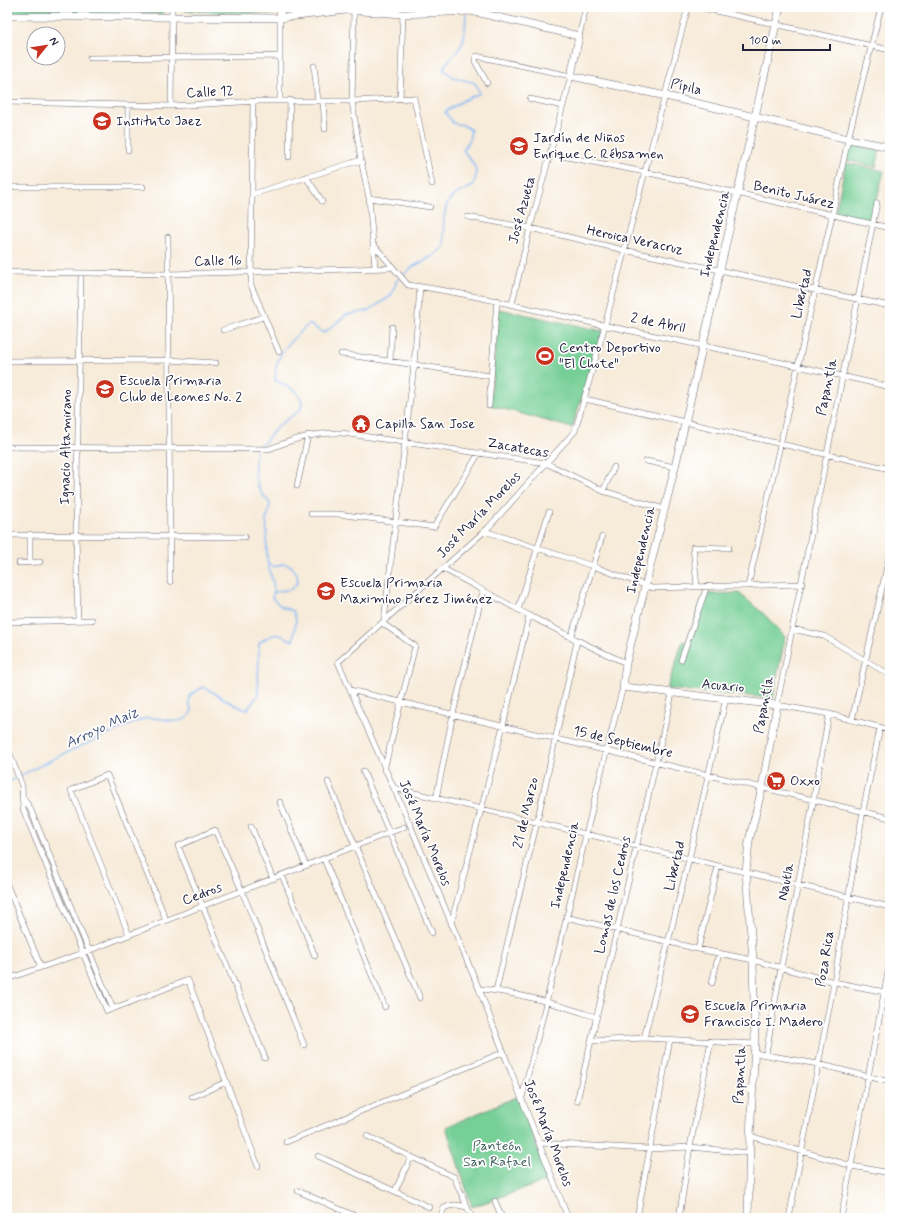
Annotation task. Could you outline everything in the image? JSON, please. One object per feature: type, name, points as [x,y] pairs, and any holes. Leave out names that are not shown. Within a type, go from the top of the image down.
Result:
[{"type":"main road","points":[[280,18],[281,7]]},
{"type":"main road","points":[[339,7],[350,10]]},
{"type":"main road","name":"Independencia","points":[[623,687],[626,663],[675,467],[684,422],[756,117],[780,7]]},
{"type":"main road","points":[[7,16],[172,16],[280,18],[324,10],[350,10],[402,14],[471,11],[579,36]]},
{"type":"main road","name":"José Azueta","points":[[571,76],[579,36]]},
{"type":"main road","name":"Pípila","points":[[571,76],[666,96],[848,140],[890,147]]},
{"type":"main road","name":"Acuario","points":[[623,687],[672,694],[726,698],[777,706]]},
{"type":"main road","name":"Papantla","points":[[748,1218],[749,1153],[755,1044],[753,960],[746,872],[749,841],[762,788],[777,706]]},
{"type":"street","points":[[171,106],[172,7]]},
{"type":"street","name":"José Azueta","points":[[579,36],[586,7]]},
{"type":"street","name":"José María Morelos","points":[[568,1218],[479,989],[394,788],[384,770],[338,662],[444,569],[484,531],[575,431],[606,325],[644,172],[666,96],[688,7]]},
{"type":"street","points":[[698,7],[776,26],[890,50]]},
{"type":"street","name":"Libertad","points":[[748,586],[848,140],[881,7]]},
{"type":"street","points":[[350,10],[352,101],[361,160],[369,198],[374,267]]},
{"type":"street","points":[[400,99],[402,14]]},
{"type":"street","points":[[280,18],[280,100]]},
{"type":"street","points":[[90,58],[280,56]]},
{"type":"street","name":"Pípila","points":[[487,83],[476,60],[476,56],[571,76]]},
{"type":"street","points":[[314,66],[325,129]]},
{"type":"street","name":"José Azueta","points":[[512,304],[530,228],[571,76]]},
{"type":"street","name":"Calle 12","points":[[7,102],[171,106],[280,100],[352,101],[414,98],[432,184]]},
{"type":"street","points":[[530,99],[563,106]]},
{"type":"street","points":[[289,157],[290,100]]},
{"type":"street","points":[[253,101],[251,285],[263,317],[279,352]]},
{"type":"street","points":[[128,106],[128,150]]},
{"type":"street","name":"Benito Juárez","points":[[551,154],[644,172],[890,228]]},
{"type":"street","points":[[253,194],[361,160]]},
{"type":"street","points":[[306,177],[322,200]]},
{"type":"street","points":[[7,187],[143,187]]},
{"type":"street","points":[[369,198],[430,207]]},
{"type":"street","name":"Papantla","points":[[777,706],[859,300],[877,203]]},
{"type":"street","name":"Heroica Veracruz","points":[[468,217],[530,228],[624,250],[890,306]]},
{"type":"street","points":[[168,237],[170,582]]},
{"type":"street","points":[[373,244],[408,285],[420,287],[414,365],[383,622],[415,646],[384,770]]},
{"type":"street","name":"Calle 16","points":[[7,272],[169,274],[392,267]]},
{"type":"street","name":"Ignacio Altamirano","points":[[78,621],[76,534],[81,273]]},
{"type":"street","name":"2 de Abril","points":[[420,287],[496,300],[606,325],[797,364],[890,387]]},
{"type":"street","points":[[489,406],[496,300]]},
{"type":"street","points":[[223,330],[263,317]]},
{"type":"street","points":[[390,361],[392,327]]},
{"type":"street","points":[[341,354],[490,376]]},
{"type":"street","points":[[7,361],[169,360],[216,363]]},
{"type":"street","points":[[585,399],[890,469]]},
{"type":"street","name":"Zacatecas","points":[[7,447],[269,449],[308,435],[325,432],[342,433],[546,463],[603,492],[664,509]]},
{"type":"street","points":[[297,486],[308,435]]},
{"type":"street","points":[[311,514],[338,514],[434,527],[479,453]]},
{"type":"street","points":[[646,461],[675,467]]},
{"type":"street","points":[[603,492],[614,467]]},
{"type":"street","points":[[518,610],[549,512]]},
{"type":"street","points":[[484,531],[593,566],[646,587],[802,584]]},
{"type":"street","points":[[7,534],[245,537]]},
{"type":"street","points":[[30,534],[30,562]]},
{"type":"street","points":[[571,638],[602,537]]},
{"type":"street","points":[[697,586],[693,547],[729,548]]},
{"type":"street","points":[[852,720],[890,553]]},
{"type":"street","points":[[19,563],[40,562]]},
{"type":"street","points":[[444,569],[571,638],[626,663]]},
{"type":"street","points":[[681,660],[707,586]]},
{"type":"street","points":[[436,798],[453,714],[483,591]]},
{"type":"street","points":[[451,924],[529,616]]},
{"type":"street","points":[[7,622],[92,620]]},
{"type":"street","points":[[792,629],[824,636],[866,663],[890,676]]},
{"type":"street","name":"21 de Marzo","points":[[496,990],[537,822],[577,641]]},
{"type":"street","name":"Independencia","points":[[522,1097],[548,1002],[585,834],[623,687]]},
{"type":"street","name":"15 de Septiembre","points":[[350,690],[890,818]]},
{"type":"street","name":"Lomas de los Cedros","points":[[577,1101],[672,694]]},
{"type":"street","name":"Libertad","points":[[644,1038],[689,859],[726,698]]},
{"type":"street","name":"Acuario","points":[[777,706],[829,714],[890,730]]},
{"type":"street","name":"Nautla","points":[[766,1054],[829,714]]},
{"type":"street","name":"Poza Rica","points":[[789,1218],[834,982],[863,812],[880,728]]},
{"type":"street","points":[[7,751],[10,754],[12,763],[22,786],[23,809],[110,1010],[188,980],[258,1166]]},
{"type":"street","points":[[363,771],[432,933]]},
{"type":"street","points":[[129,935],[71,790],[107,775],[166,920]]},
{"type":"street","points":[[328,782],[420,998]]},
{"type":"street","points":[[394,788],[890,907]]},
{"type":"street","points":[[280,802],[306,866]]},
{"type":"street","points":[[251,826],[273,878]]},
{"type":"street","name":"Cedros","points":[[7,979],[85,952],[404,827]]},
{"type":"street","points":[[265,1058],[178,846],[215,830],[242,891],[304,1045]]},
{"type":"street","points":[[324,859],[385,1007]]},
{"type":"street","points":[[698,949],[718,866]]},
{"type":"street","points":[[282,875],[315,956]]},
{"type":"street","points":[[7,885],[42,967]]},
{"type":"street","points":[[566,917],[698,949],[753,960],[834,982],[888,993]]},
{"type":"street","points":[[712,983],[719,953]]},
{"type":"street","points":[[841,1218],[869,1077],[888,993],[890,962]]},
{"type":"street","points":[[479,989],[496,990],[548,1002],[596,1018]]},
{"type":"street","points":[[591,1041],[644,1038],[755,1044]]},
{"type":"street","points":[[637,1218],[670,1039]]},
{"type":"street","points":[[679,1218],[690,1147],[712,1041]]},
{"type":"street","points":[[286,1142],[504,1052]]},
{"type":"street","points":[[755,1053],[818,1064],[890,1082]]},
{"type":"street","points":[[192,1097],[226,1082]]},
{"type":"street","points":[[367,1136],[454,1177],[472,1218]]},
{"type":"street","points":[[750,1136],[852,1166],[890,1173]]},
{"type":"street","points":[[540,1144],[649,1149],[690,1147],[749,1153]]},
{"type":"street","points":[[318,1156],[429,1207]]},
{"type":"street","points":[[395,1191],[410,1157]]},
{"type":"street","points":[[298,1191],[360,1218]]},
{"type":"street","points":[[495,1201],[502,1218]]},
{"type":"street","points":[[440,1218],[444,1208],[450,1205],[458,1204],[468,1208]]},
{"type":"green space","points":[[7,7],[162,8],[165,11],[163,14],[7,13]]},
{"type":"green space","points":[[182,7],[273,7],[275,10],[272,14],[185,11]]},
{"type":"green space","points":[[290,7],[332,8],[328,12],[292,13],[289,11]]},
{"type":"green space","points":[[850,144],[880,151],[876,167],[846,160]]},
{"type":"green space","points":[[846,163],[884,171],[871,222],[835,214]]},
{"type":"green space","name":"Centro Deportivo \"El Chote\"","points":[[499,309],[603,331],[572,428],[490,405]]},
{"type":"green space","points":[[739,593],[764,614],[785,637],[773,698],[667,689],[683,641],[688,643],[704,594]]},
{"type":"green space","name":"Panteón San Rafael","points":[[518,1096],[549,1180],[472,1207],[446,1127]]},
{"type":"waterway","name":"Arroyo Maiz","points":[[257,447],[264,443],[278,426],[301,409],[302,401],[296,391],[275,380],[279,358],[290,342],[309,324],[324,333],[346,315],[368,311],[391,296],[397,280],[414,266],[433,256],[444,247],[444,215],[448,203],[453,196],[473,186],[476,175],[475,166],[463,150],[469,141],[471,130],[463,125],[453,123],[445,112],[464,100],[480,93],[475,83],[453,77],[443,69],[457,52],[463,41],[466,14]]},
{"type":"waterway","name":"Arroyo Maiz","points":[[7,783],[74,749],[143,719],[156,718],[177,721],[183,720],[192,710],[189,704],[190,695],[203,687],[247,710],[258,695],[259,643],[276,634],[293,641],[296,619],[293,611],[282,607],[272,598],[274,590],[267,558],[266,519],[268,516],[270,503],[261,492],[256,479],[256,450]]},
{"type":"waterway","name":"Arroyo Maiz","points":[[268,563],[274,567],[282,564],[290,565],[297,574],[298,582],[291,589],[275,592]]},
{"type":"place","name":"Instituto Jaez","points":[[102,121]]},
{"type":"place","name":"Jardín de Niños Enrique C. Rébsamen","points":[[519,146]]},
{"type":"place","name":"Centro Deportivo \"El Chote\"","points":[[545,356]]},
{"type":"place","name":"Escuela Primaria Club de Leones No. 2","points":[[105,389]]},
{"type":"place","name":"Capilla San Jose","points":[[361,424]]},
{"type":"place","name":"Escuela Primaria Maximino Pérez Jiménez","points":[[326,591]]},
{"type":"place","name":"Oxxo","points":[[776,781]]},
{"type":"place","name":"Escuela Primaria Francisco I. Madero","points":[[690,1014]]}]
